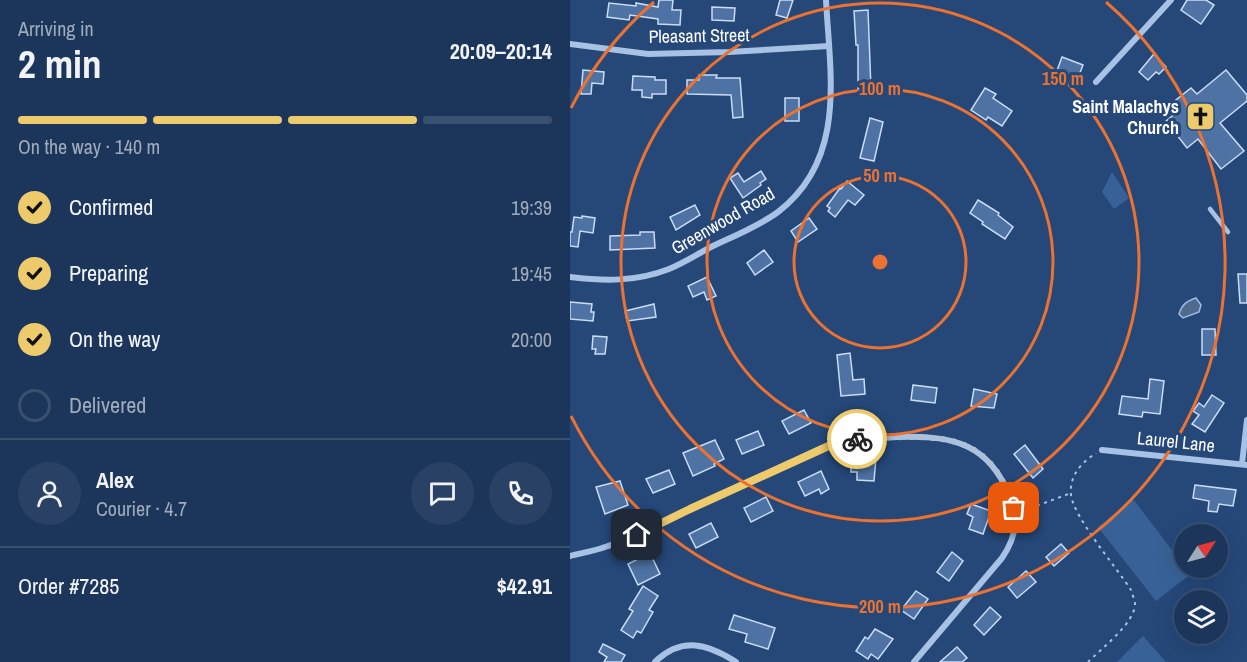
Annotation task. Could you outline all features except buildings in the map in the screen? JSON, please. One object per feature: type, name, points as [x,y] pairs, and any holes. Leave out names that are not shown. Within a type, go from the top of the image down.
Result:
[{"type":"street","name":"Greenwood Road","points":[[570,278],[636,279],[671,268],[777,212],[803,187],[816,166],[823,148],[831,106],[826,0]]},
{"type":"street","points":[[1096,82],[1171,0]]},
{"type":"street","name":"Pleasant Street","points":[[570,44],[648,54],[829,46]]},
{"type":"street","points":[[1244,465],[1247,420]]},
{"type":"street","points":[[570,556],[621,542],[833,444],[863,438],[931,437],[954,440],[973,448],[990,463],[1001,477],[1009,493],[1015,514],[1015,532],[1010,547],[914,662]]},
{"type":"street","name":"Laurel Lane","points":[[1102,450],[1244,465]]},
{"type":"street","points":[[656,662],[673,650],[702,645],[713,648],[736,662]]},
{"type":"lane","points":[[1210,209],[1228,232]]},
{"type":"path","points":[[1088,662],[1131,617],[1135,604],[1131,590],[1080,518],[1071,493],[1076,471],[1084,462],[1102,450]]},
{"type":"path","points":[[1015,514],[1071,493]]},
{"type":"shaded area","points":[[1112,172],[1129,198],[1114,209],[1102,192]]},
{"type":"shaded area","points":[[1196,298],[1201,305],[1199,312],[1183,318],[1179,314],[1183,305]]},
{"type":"shaded area","points":[[1133,499],[1174,553],[1174,578],[1186,578],[1156,601],[1098,527]]},
{"type":"shaded area","points":[[1143,636],[1166,662],[1117,662]]},
{"type":"way so far","points":[[857,439],[931,437],[954,440],[973,448],[990,463],[1001,477],[1014,508]]},
{"type":"place","name":"Saint Malachys Church","points":[[1200,117]]},
{"type":"route","points":[[637,535],[833,444],[857,439]]}]
